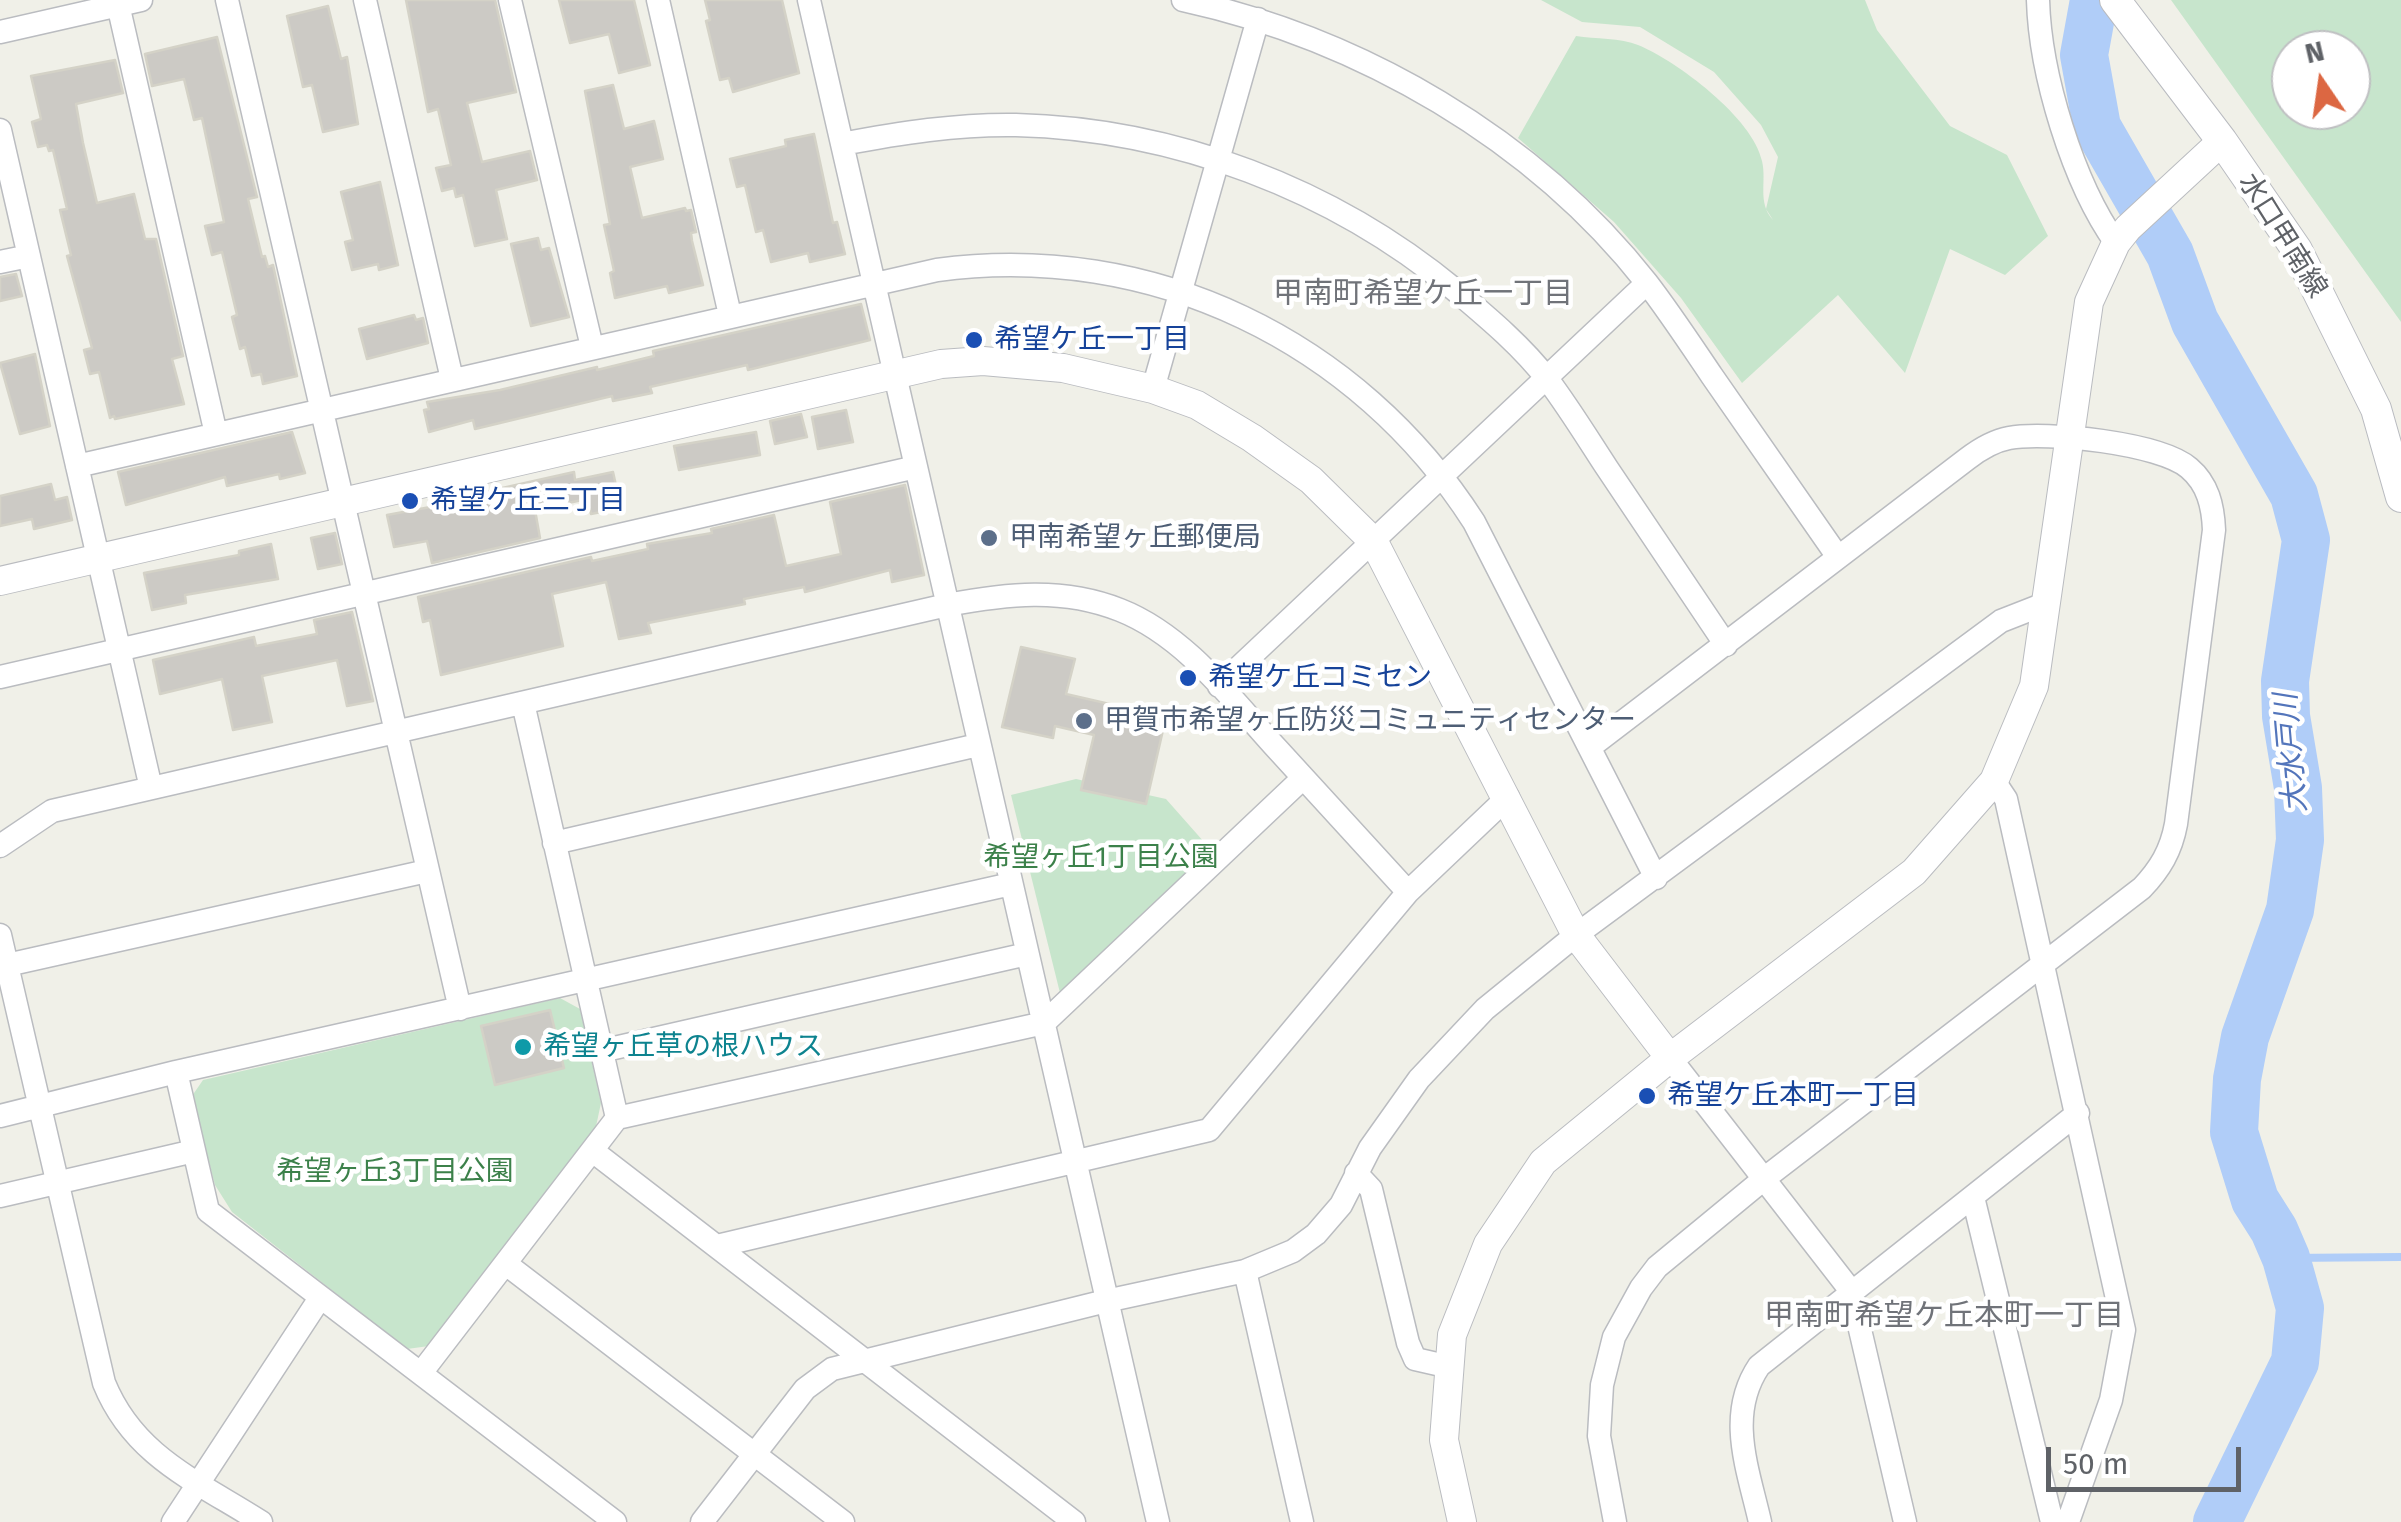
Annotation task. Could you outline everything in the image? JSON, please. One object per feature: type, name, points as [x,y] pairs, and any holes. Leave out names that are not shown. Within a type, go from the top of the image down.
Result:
[{"type":"main road","name":"水口甲南線","points":[[2118,4],[2222,141],[2297,250],[2376,409],[2401,498]]},
{"type":"street","points":[[226,0],[460,1009]]},
{"type":"street","points":[[365,0],[452,379]]},
{"type":"street","points":[[510,0],[592,347]]},
{"type":"street","points":[[658,0],[730,315]]},
{"type":"street","points":[[1183,0],[1258,19],[1381,70],[1468,120],[1559,190],[1601,230],[1647,283],[1838,557]]},
{"type":"street","points":[[2038,0],[2039,43],[2086,193],[2097,216],[2122,236]]},
{"type":"street","points":[[816,1],[842,144],[1158,1522]]},
{"type":"street","points":[[0,32],[126,2],[216,434]]},
{"type":"street","points":[[1153,389],[1258,19]]},
{"type":"street","points":[[842,144],[915,130],[1017,125],[1112,133],[1217,159],[1279,182],[1416,258],[1487,317],[1546,378],[1726,644]]},
{"type":"street","points":[[0,130],[151,788]]},
{"type":"street","points":[[1462,1522],[1444,1440],[1452,1335],[1488,1244],[1543,1162],[1670,1058],[1914,872],[1994,781],[2034,686],[2089,302],[2122,236],[2222,141]]},
{"type":"street","points":[[0,262],[28,256]]},
{"type":"street","points":[[77,466],[938,270],[998,265],[1092,271],[1181,292],[1259,324],[1334,370],[1377,404],[1445,476],[1474,522],[1656,878]]},
{"type":"street","points":[[1219,686],[1647,283]]},
{"type":"street","points":[[0,581],[942,364],[983,360],[1063,368],[1153,389],[1197,405],[1283,458],[1374,542],[1508,796],[1576,935],[1851,1291],[1905,1522]]},
{"type":"street","points":[[1590,747],[1983,448],[2029,435],[2150,449],[2187,466],[2208,494],[2214,530],[2176,824],[2160,869],[2142,888],[1766,1178],[1657,1267],[1614,1337],[1602,1385],[1599,1419],[1604,1471],[1616,1522]]},
{"type":"street","points":[[0,678],[916,467]]},
{"type":"street","points":[[0,846],[52,811],[947,605],[1031,593],[1075,597],[1118,608],[1170,639],[1219,686],[1408,892]]},
{"type":"street","points":[[702,1522],[817,1378],[864,1359],[1280,1260],[1316,1234],[1340,1205],[1394,1110],[1438,1056],[1486,1009],[1576,935],[2002,620],[2047,603]]},
{"type":"street","points":[[523,703],[617,1118]]},
{"type":"street","points":[[554,843],[978,744]]},
{"type":"street","points":[[421,1372],[617,1118],[1044,1022],[1303,778]]},
{"type":"street","points":[[1994,781],[2006,799],[2124,1330],[2111,1400],[2068,1522]]},
{"type":"street","points":[[717,1246],[1209,1130],[1408,892],[1508,796]]},
{"type":"street","points":[[7,965],[427,871]]},
{"type":"street","points":[[0,1116],[176,1072],[1012,884]]},
{"type":"street","points":[[0,935],[110,1399],[137,1440],[154,1454],[261,1522]]},
{"type":"street","points":[[602,1051],[1027,954]]},
{"type":"street","points":[[176,1072],[208,1212],[614,1522]]},
{"type":"street","points":[[1760,1522],[1740,1430],[1751,1378],[1769,1356],[2078,1113]]},
{"type":"street","points":[[0,1196],[194,1152]]},
{"type":"street","points":[[594,1152],[1074,1522]]},
{"type":"street","points":[[1356,1173],[1371,1189],[1408,1342],[1416,1359],[1450,1367]]},
{"type":"street","points":[[1974,1197],[2052,1522]]},
{"type":"street","points":[[506,1264],[843,1522]]},
{"type":"street","points":[[1246,1271],[1302,1522]]},
{"type":"street","points":[[174,1522],[320,1298]]},
{"type":"green space","points":[[1541,0],[1865,0],[1877,30],[1950,126],[2007,155],[2048,236],[2005,275],[1950,249],[1905,373],[1838,295],[1742,383],[1681,298],[1614,222],[1518,138],[1576,36],[1638,45],[1673,64],[1711,93],[1756,144],[1762,161],[1766,208],[1778,157],[1761,125],[1714,72],[1640,27],[1582,22]]},
{"type":"green space","points":[[2171,0],[2401,0],[2401,322]]},
{"type":"green space","name":"希望ヶ丘1丁目公園","points":[[1076,779],[1166,799],[1212,851],[1061,997],[1011,795]]},
{"type":"green space","name":"希望ヶ丘3丁目公園","points":[[560,998],[580,1009],[601,1103],[595,1131],[429,1346],[407,1349],[232,1212],[215,1185],[192,1096],[203,1080]]},
{"type":"building","points":[[406,0],[495,0],[516,92],[467,103],[482,162],[530,151],[537,180],[496,190],[507,239],[475,246],[463,195],[456,197],[454,188],[442,191],[436,168],[451,165],[438,109],[428,112]]},
{"type":"building","points":[[559,0],[634,0],[650,65],[619,73],[609,34],[570,43]]},
{"type":"building","points":[[705,0],[782,0],[799,73],[733,92],[729,78],[720,80]]},
{"type":"building","points":[[328,6],[341,59],[347,57],[358,124],[323,132],[312,85],[303,87],[287,16]]},
{"type":"building","points":[[217,37],[257,197],[248,199],[262,257],[265,256],[268,267],[273,265],[297,376],[263,384],[261,374],[252,376],[245,347],[240,349],[232,317],[237,315],[222,252],[212,255],[205,226],[224,222],[202,118],[194,120],[184,79],[152,86],[145,54]]},
{"type":"building","points":[[115,60],[123,93],[76,104],[83,143],[97,203],[134,194],[145,239],[156,239],[183,356],[172,359],[184,404],[115,419],[110,418],[99,372],[90,374],[84,350],[92,348],[67,256],[71,255],[60,210],[67,209],[53,150],[49,151],[47,145],[38,147],[32,122],[41,119],[31,76]]},
{"type":"building","points":[[613,85],[624,129],[654,121],[663,159],[630,167],[642,218],[691,210],[696,232],[691,233],[692,241],[703,285],[669,293],[667,286],[615,298],[610,273],[614,271],[604,225],[610,224],[585,91]]},
{"type":"building","points":[[814,134],[833,223],[837,222],[845,254],[810,262],[808,253],[771,262],[763,230],[756,232],[745,185],[737,187],[730,159],[786,146],[785,140]]},
{"type":"building","points":[[380,182],[398,265],[379,270],[378,264],[352,270],[345,242],[353,240],[341,192]]},
{"type":"building","points":[[538,238],[541,250],[549,248],[569,317],[531,326],[511,244]]},
{"type":"building","points":[[16,274],[22,296],[0,301],[0,277]]},
{"type":"building","points":[[861,304],[870,340],[748,370],[747,365],[650,387],[652,393],[613,401],[612,396],[475,429],[473,420],[429,432],[424,410],[429,409],[427,402],[597,370],[654,356],[653,351]]},
{"type":"building","points":[[414,315],[416,320],[423,318],[428,343],[367,359],[359,329]]},
{"type":"building","points":[[35,354],[50,426],[20,434],[0,363]]},
{"type":"building","points":[[846,410],[853,442],[818,449],[812,417]]},
{"type":"building","points":[[801,414],[807,437],[775,444],[770,421]]},
{"type":"building","points":[[292,432],[305,473],[280,479],[279,474],[227,486],[225,477],[126,505],[118,472]]},
{"type":"building","points":[[756,432],[760,455],[679,470],[674,446]]},
{"type":"building","points":[[574,472],[575,480],[613,472],[621,508],[591,514],[587,499],[535,510],[540,538],[432,563],[427,541],[394,547],[387,515],[490,496],[489,491]]},
{"type":"building","points":[[51,484],[55,500],[67,497],[72,520],[34,529],[32,519],[0,526],[0,496]]},
{"type":"building","points":[[905,485],[924,575],[892,582],[890,570],[805,592],[804,587],[744,599],[745,604],[648,623],[651,633],[619,639],[606,582],[552,594],[563,646],[441,675],[430,620],[423,622],[418,597],[591,557],[592,561],[648,549],[647,544],[712,533],[711,529],[774,515],[786,566],[841,554],[830,502]]},
{"type":"building","points":[[335,533],[342,564],[318,569],[311,538]]},
{"type":"building","points":[[271,544],[278,579],[185,595],[186,603],[152,610],[144,573],[239,555],[239,551]]},
{"type":"building","points":[[352,612],[373,701],[347,706],[337,660],[262,676],[272,722],[233,730],[222,679],[160,694],[153,660],[254,637],[256,646],[317,634],[314,620]]},
{"type":"building","name":"甲賀市希望ヶ丘防災コミュニティセンター","points":[[1021,647],[1075,659],[1066,694],[1166,717],[1146,804],[1081,790],[1094,735],[1055,726],[1053,738],[1002,727]]},
{"type":"building","name":"希望ヶ丘草の根ハウス","points":[[550,1010],[564,1068],[495,1085],[481,1026]]},
{"type":"waterway","name":"大水戸川","points":[[2094,0],[2084,55],[2097,127],[2170,254],[2195,322],[2294,495],[2306,540],[2285,681],[2300,840],[2290,910],[2245,1037],[2237,1079],[2234,1132],[2255,1200],[2286,1258],[2300,1308],[2295,1362],[2217,1522]]},
{"type":"waterway","points":[[2286,1258],[2401,1257]]},
{"type":"place","name":"希望ケ丘一丁目","points":[[974,340]]},
{"type":"place","name":"希望ケ丘三丁目","points":[[410,501]]},
{"type":"place","name":"甲南希望ヶ丘郵便局","points":[[989,538]]},
{"type":"place","name":"希望ケ丘コミセン","points":[[1188,678]]},
{"type":"place","name":"甲賀市希望ヶ丘防災コミュニティセンター","points":[[1084,721]]},
{"type":"place","name":"希望ヶ丘草の根ハウス","points":[[523,1047]]},
{"type":"place","name":"希望ケ丘本町一丁目","points":[[1647,1096]]},
{"type":"district","name":"甲南町希望ケ丘一丁目","points":[[1423,295]]},
{"type":"district","name":"甲南町希望ケ丘本町一丁目","points":[[1944,1317]]}]
